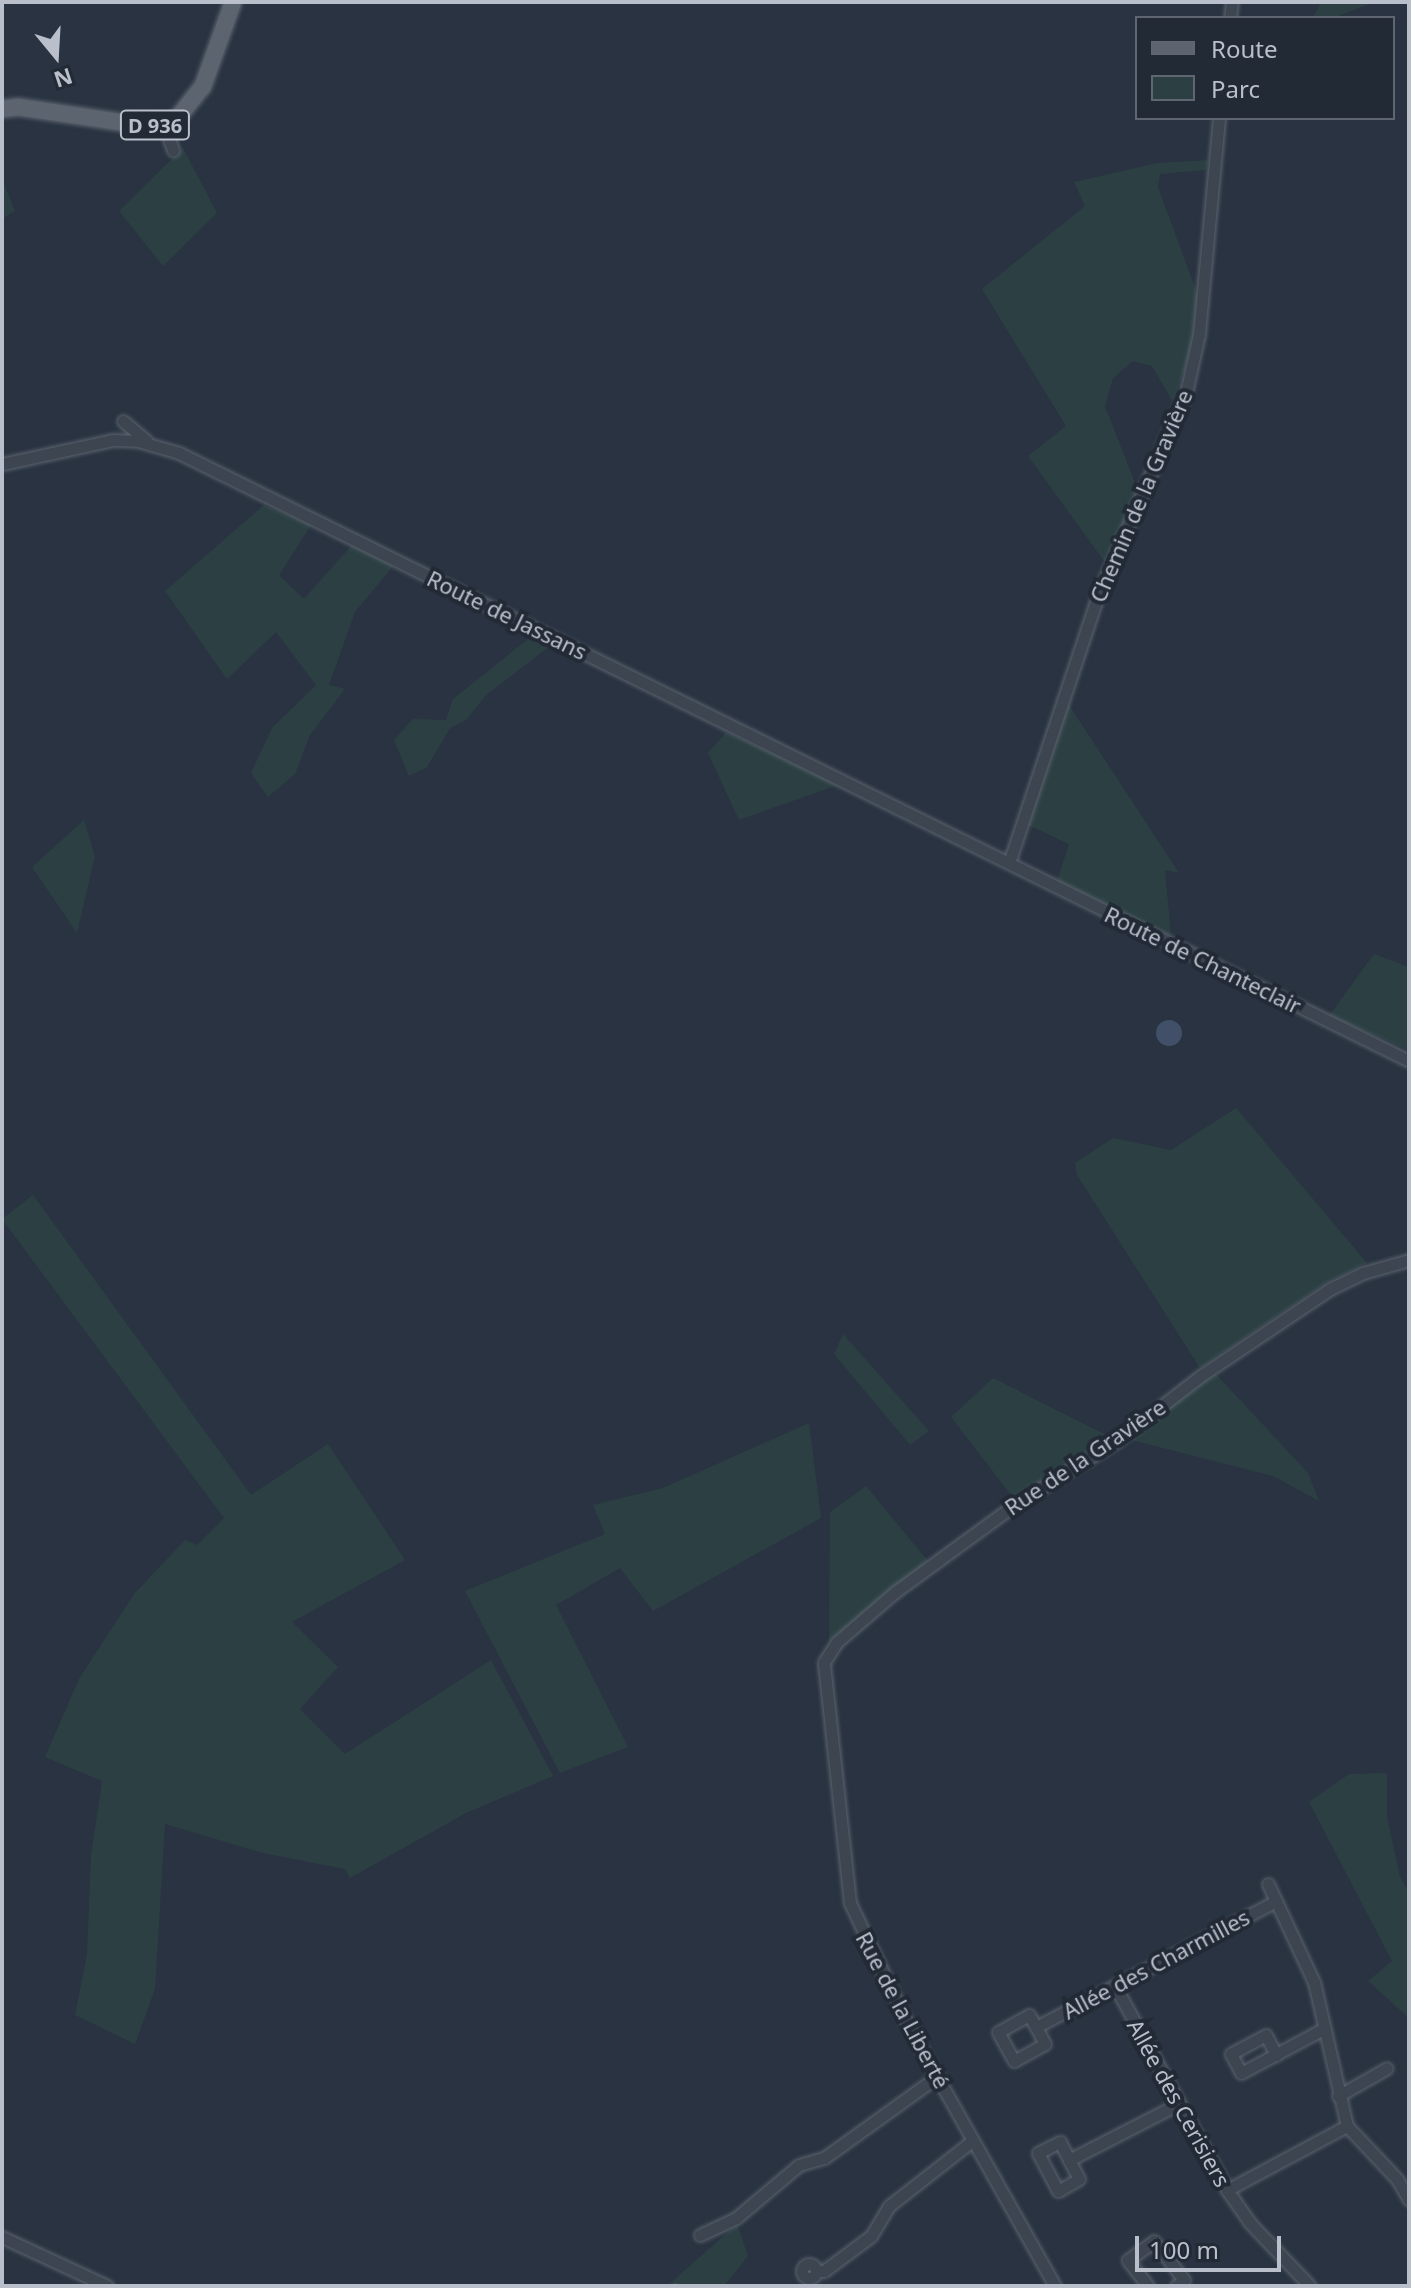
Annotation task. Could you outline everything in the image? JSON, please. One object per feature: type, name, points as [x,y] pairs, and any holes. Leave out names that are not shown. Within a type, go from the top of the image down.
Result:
[{"type":"main road","name":"D 936","points":[[2,109],[164,125],[191,105],[203,86],[233,2]]},
{"type":"street","name":"Chemin de la Gravière","points":[[1003,860],[1099,592],[1186,393],[1199,334],[1219,120]]},
{"type":"street","points":[[164,125],[173,150]]},
{"type":"street","points":[[123,421],[154,446]]},
{"type":"street","name":"Route de Jassans","points":[[2,464],[113,440],[179,453],[1003,860]]},
{"type":"street","name":"Route de Chanteclair","points":[[1003,860],[1409,1061]]},
{"type":"street","name":"Rue de la Gravière","points":[[824,1662],[837,1642],[895,1592],[1017,1503],[1115,1442],[1199,1377],[1330,1289],[1363,1273],[1409,1260]]},
{"type":"street","name":"Rue de la Liberté","points":[[824,1662],[850,1903],[868,1950],[1055,2286]]},
{"type":"street","points":[[1268,1884],[1307,1962],[1347,2126],[1397,2179],[1409,2200]]},
{"type":"street","name":"Allée des Charmilles","points":[[1036,2027],[1116,1988],[1276,1901]]},
{"type":"street","name":"Allée des Cerisiers","points":[[1116,1988],[1227,2190],[1249,2222],[1310,2286]]},
{"type":"street","points":[[1276,2055],[1323,2029]]},
{"type":"street","points":[[1338,2096],[1387,2068]]},
{"type":"street","points":[[700,2235],[736,2218],[799,2165],[824,2158],[938,2076]]},
{"type":"street","points":[[1069,2160],[1178,2104]]},
{"type":"street","points":[[1227,2190],[1347,2126]]},
{"type":"street","points":[[816,2271],[824,2271],[871,2236],[889,2206],[972,2141]]},
{"type":"street","points":[[2,2237],[107,2286]]},
{"type":"street","points":[[1148,2286],[1128,2260],[1154,2241],[1184,2280],[1176,2286]]},
{"type":"green space","points":[[1321,2],[1375,2],[1338,16],[1314,16]]},
{"type":"green space","points":[[183,148],[217,213],[163,266],[119,211]]},
{"type":"green space","points":[[1208,160],[1206,170],[1160,174],[1158,187],[1198,296],[1191,351],[1173,402],[1152,366],[1133,361],[1113,378],[1105,406],[1137,488],[1107,565],[1028,456],[1066,426],[982,289],[1085,206],[1074,182],[1157,163]]},
{"type":"green space","points":[[2,179],[15,211],[2,219]]},
{"type":"green space","points":[[264,505],[311,525],[279,575],[304,599],[352,545],[393,566],[355,612],[329,685],[345,689],[310,735],[295,774],[268,797],[251,773],[272,728],[316,685],[276,632],[227,679],[165,591]]},
{"type":"green space","points":[[533,635],[550,646],[486,695],[466,720],[450,728],[427,767],[409,776],[394,740],[413,719],[446,720],[453,699]]},
{"type":"green space","points":[[1065,699],[1179,873],[1165,870],[1171,935],[1057,881],[1069,844],[1026,824]]},
{"type":"green space","points":[[726,732],[838,785],[739,820],[708,753]]},
{"type":"green space","points":[[84,820],[95,856],[77,933],[32,867]]},
{"type":"green space","points":[[1374,954],[1409,967],[1409,1050],[1329,1016]]},
{"type":"green space","points":[[1236,1108],[1367,1263],[1326,1283],[1200,1368],[1077,1175],[1075,1163],[1113,1138],[1171,1150]]},
{"type":"green space","points":[[33,1195],[251,1495],[328,1444],[405,1560],[292,1622],[338,1667],[300,1709],[345,1754],[491,1660],[553,1776],[466,1813],[350,1878],[345,1869],[263,1853],[165,1824],[155,1989],[135,2044],[75,2015],[87,1954],[91,1855],[102,1781],[45,1757],[79,1679],[134,1594],[185,1540],[197,1545],[224,1518],[2,1219]]},
{"type":"green space","points":[[843,1334],[929,1431],[910,1445],[834,1354]]},
{"type":"green space","points":[[1215,1373],[1308,1473],[1319,1501],[1273,1476],[1127,1439]]},
{"type":"green space","points":[[993,1378],[1110,1437],[1014,1499],[951,1417]]},
{"type":"green space","points":[[809,1423],[821,1518],[653,1611],[620,1568],[556,1605],[628,1747],[560,1773],[465,1591],[605,1534],[593,1505],[663,1488]]},
{"type":"green space","points":[[866,1486],[928,1561],[829,1642],[830,1512]]},
{"type":"green space","points":[[1387,1773],[1387,1817],[1400,1877],[1409,1891],[1409,2018],[1368,1981],[1392,1961],[1309,1802],[1349,1774]]},
{"type":"green space","points":[[737,2224],[748,2256],[724,2286],[667,2286]]},
{"type":"water","points":[[1169,1020],[1178,1024],[1182,1033],[1178,1042],[1169,1046],[1160,1042],[1156,1033],[1160,1024]]}]
